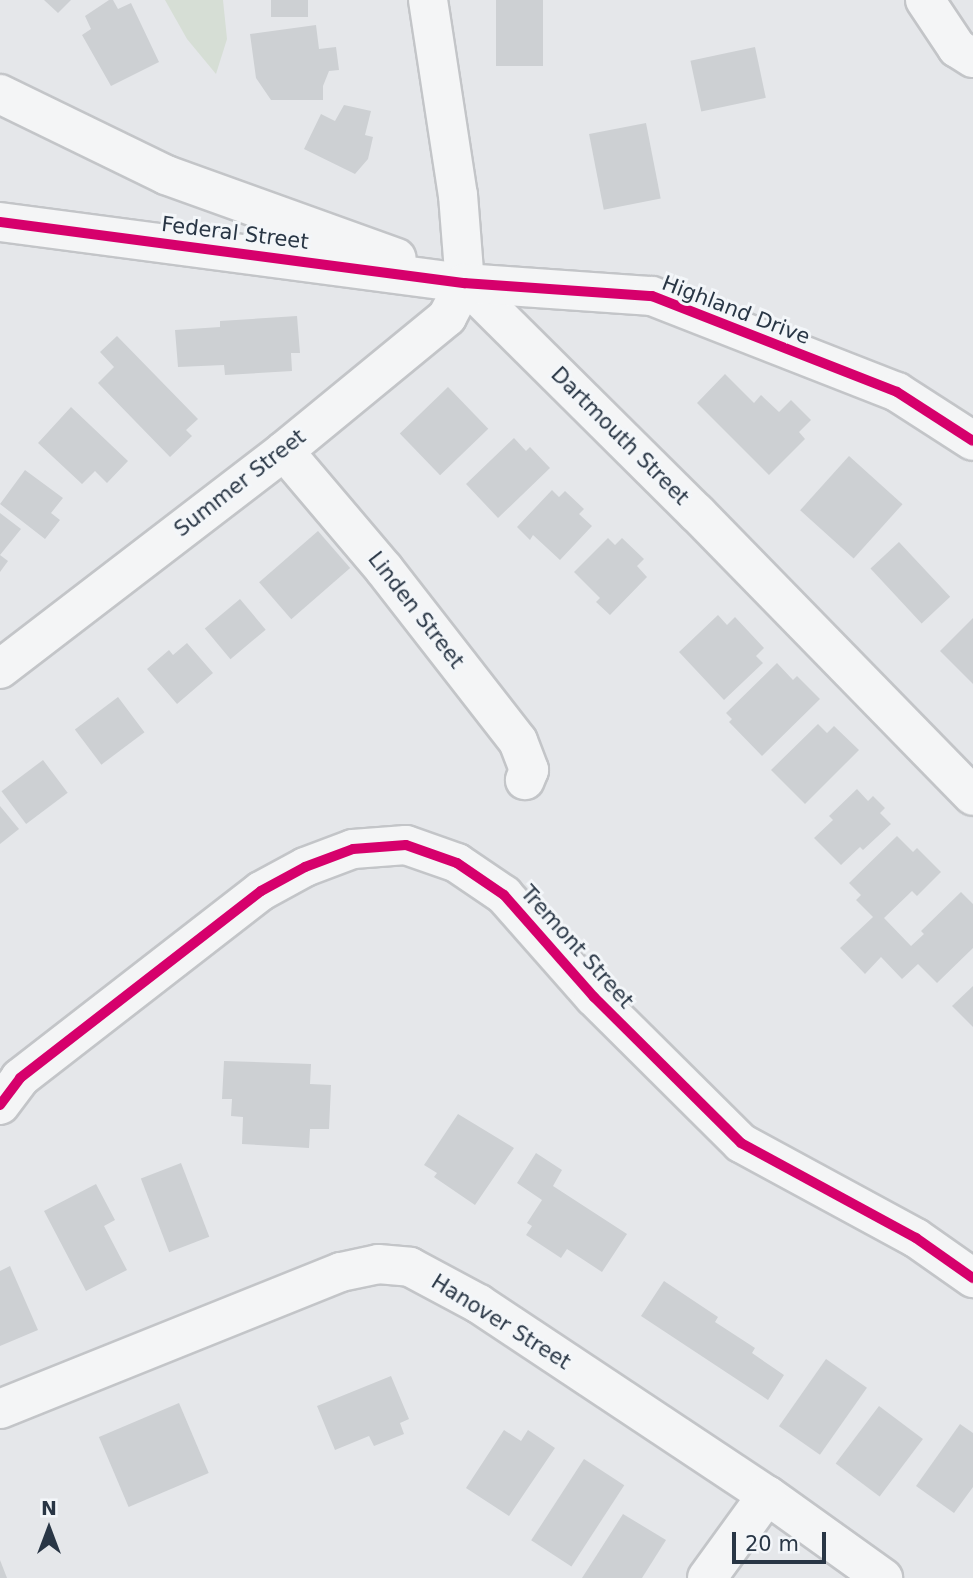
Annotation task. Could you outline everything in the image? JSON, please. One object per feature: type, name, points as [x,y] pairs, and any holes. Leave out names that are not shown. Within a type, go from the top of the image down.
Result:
[{"type":"street","points":[[0,94],[166,175],[465,283],[458,195],[428,0]]},
{"type":"street","points":[[925,0],[957,48],[973,58]]},
{"type":"street","name":"Federal Street","points":[[0,222],[465,283]]},
{"type":"street","name":"Highland Drive","points":[[465,283],[652,296],[897,392],[973,441]]},
{"type":"street","name":"Summer Street","points":[[0,668],[284,450],[447,317],[465,283]]},
{"type":"street","name":"Dartmouth Street","points":[[465,283],[697,513],[973,796]]},
{"type":"street","name":"Linden Street","points":[[284,450],[384,569],[518,741],[529,770],[525,780]]},
{"type":"street","name":"Tremont Street","points":[[0,1105],[20,1078],[261,891],[305,867],[353,849],[406,845],[457,863],[504,895],[594,997],[741,1143],[916,1238],[973,1278]]},
{"type":"street","name":"Hanover Street","points":[[0,1409],[341,1272],[378,1264],[410,1267],[479,1304],[767,1494],[883,1578]]},
{"type":"street","points":[[708,1578],[767,1494]]},
{"type":"shaded area","points":[[165,0],[223,0],[227,39],[216,74],[187,39]]},
{"type":"building","points":[[44,0],[71,0],[58,13]]},
{"type":"building","points":[[113,0],[118,9],[131,3],[159,62],[111,86],[82,35],[91,29],[85,16]]},
{"type":"building","points":[[271,0],[308,0],[308,17],[271,17]]},
{"type":"building","points":[[496,0],[543,0],[543,66],[496,66]]},
{"type":"building","points":[[316,25],[319,49],[336,47],[339,70],[329,71],[323,86],[323,100],[271,100],[256,78],[250,34]]},
{"type":"building","points":[[755,47],[766,98],[701,112],[690,61]]},
{"type":"building","points":[[344,105],[371,111],[365,135],[373,137],[368,159],[355,174],[304,149],[321,114],[335,121]]},
{"type":"building","points":[[646,123],[661,199],[604,210],[589,134]]},
{"type":"building","points":[[297,316],[300,353],[291,353],[292,371],[225,375],[224,365],[178,367],[175,330],[220,327],[220,321]]},
{"type":"building","points":[[117,336],[198,419],[186,430],[192,436],[170,457],[98,383],[114,367],[100,352]]},
{"type":"building","points":[[725,374],[754,403],[761,395],[779,412],[791,400],[811,420],[799,432],[805,439],[769,475],[697,403]]},
{"type":"building","points":[[448,387],[488,429],[440,475],[400,434]]},
{"type":"building","points":[[71,407],[128,461],[107,483],[95,471],[82,484],[38,443]]},
{"type":"building","points":[[514,438],[526,451],[530,447],[550,468],[498,518],[466,484]]},
{"type":"building","points":[[849,456],[903,504],[854,558],[800,510]]},
{"type":"building","points":[[25,470],[63,498],[51,513],[60,520],[45,539],[0,504]]},
{"type":"building","points":[[552,490],[559,497],[565,491],[584,509],[579,514],[592,526],[560,560],[533,535],[530,540],[517,527]]},
{"type":"building","points":[[0,513],[21,529],[0,555]]},
{"type":"building","points":[[318,531],[350,568],[291,619],[259,582]]},
{"type":"building","points":[[608,538],[615,545],[622,538],[644,559],[637,566],[647,577],[610,615],[596,602],[600,598],[574,572]]},
{"type":"building","points":[[899,542],[950,597],[922,623],[870,569]]},
{"type":"building","points":[[0,555],[8,561],[0,572]]},
{"type":"building","points":[[240,599],[266,630],[230,659],[205,629]]},
{"type":"building","points":[[718,615],[727,625],[735,617],[764,648],[756,656],[763,663],[724,700],[679,652]]},
{"type":"building","points":[[973,618],[973,684],[940,651]]},
{"type":"building","points":[[187,643],[213,673],[177,704],[147,669],[169,650],[173,655]]},
{"type":"building","points":[[777,663],[793,680],[797,676],[820,699],[762,756],[729,722],[732,719],[726,713]]},
{"type":"building","points":[[118,697],[144,732],[101,765],[75,729]]},
{"type":"building","points":[[818,724],[827,733],[834,726],[859,750],[805,804],[771,770]]},
{"type":"building","points":[[43,760],[68,793],[26,824],[1,791]]},
{"type":"building","points":[[857,789],[868,801],[873,796],[885,808],[880,813],[891,824],[863,850],[860,847],[841,865],[814,838],[833,820],[829,816]]},
{"type":"building","points":[[0,806],[19,829],[0,844]]},
{"type":"building","points":[[897,836],[913,852],[917,848],[941,872],[917,896],[912,891],[884,918],[911,946],[924,934],[921,931],[961,892],[973,904],[973,948],[937,983],[918,964],[902,979],[881,957],[865,974],[840,948],[873,917],[856,900],[861,895],[849,883]]},
{"type":"building","points":[[973,986],[973,1027],[952,1006]]},
{"type":"building","points":[[224,1061],[311,1064],[310,1084],[331,1085],[329,1129],[310,1129],[309,1148],[242,1144],[243,1117],[231,1116],[232,1099],[222,1099]]},
{"type":"building","points":[[458,1114],[514,1148],[475,1205],[434,1177],[437,1173],[424,1165]]},
{"type":"building","points":[[536,1153],[562,1170],[553,1186],[627,1234],[602,1272],[567,1249],[561,1258],[526,1235],[532,1226],[527,1223],[542,1200],[517,1183]]},
{"type":"building","points":[[181,1163],[209,1237],[169,1252],[141,1178]]},
{"type":"building","points":[[96,1184],[115,1220],[104,1226],[127,1270],[86,1291],[44,1211]]},
{"type":"building","points":[[10,1266],[38,1330],[0,1346],[0,1271]]},
{"type":"building","points":[[664,1281],[718,1317],[715,1322],[755,1348],[752,1353],[784,1375],[768,1400],[641,1316]]},
{"type":"building","points":[[826,1359],[867,1388],[820,1455],[779,1426]]},
{"type":"building","points":[[391,1376],[409,1419],[400,1423],[404,1434],[374,1446],[369,1436],[335,1450],[317,1406]]},
{"type":"building","points":[[179,1403],[209,1473],[129,1507],[99,1437]]},
{"type":"building","points":[[879,1406],[923,1439],[880,1497],[836,1464]]},
{"type":"building","points":[[960,1424],[973,1433],[973,1487],[954,1513],[916,1486]]},
{"type":"building","points":[[504,1430],[521,1441],[528,1430],[555,1448],[509,1516],[466,1488]]},
{"type":"building","points":[[584,1459],[624,1485],[571,1566],[531,1540]]},
{"type":"building","points":[[623,1514],[666,1540],[642,1578],[582,1578]]},
{"type":"building","points":[[0,1560],[7,1578],[0,1578]]},
{"type":"cycle path","points":[[0,222],[465,283],[652,296],[897,392],[973,441]]},
{"type":"cycle path","points":[[0,1105],[20,1078],[261,891],[305,867],[353,849],[406,845],[457,863],[504,895],[594,997],[741,1143],[916,1238],[973,1278]]}]
